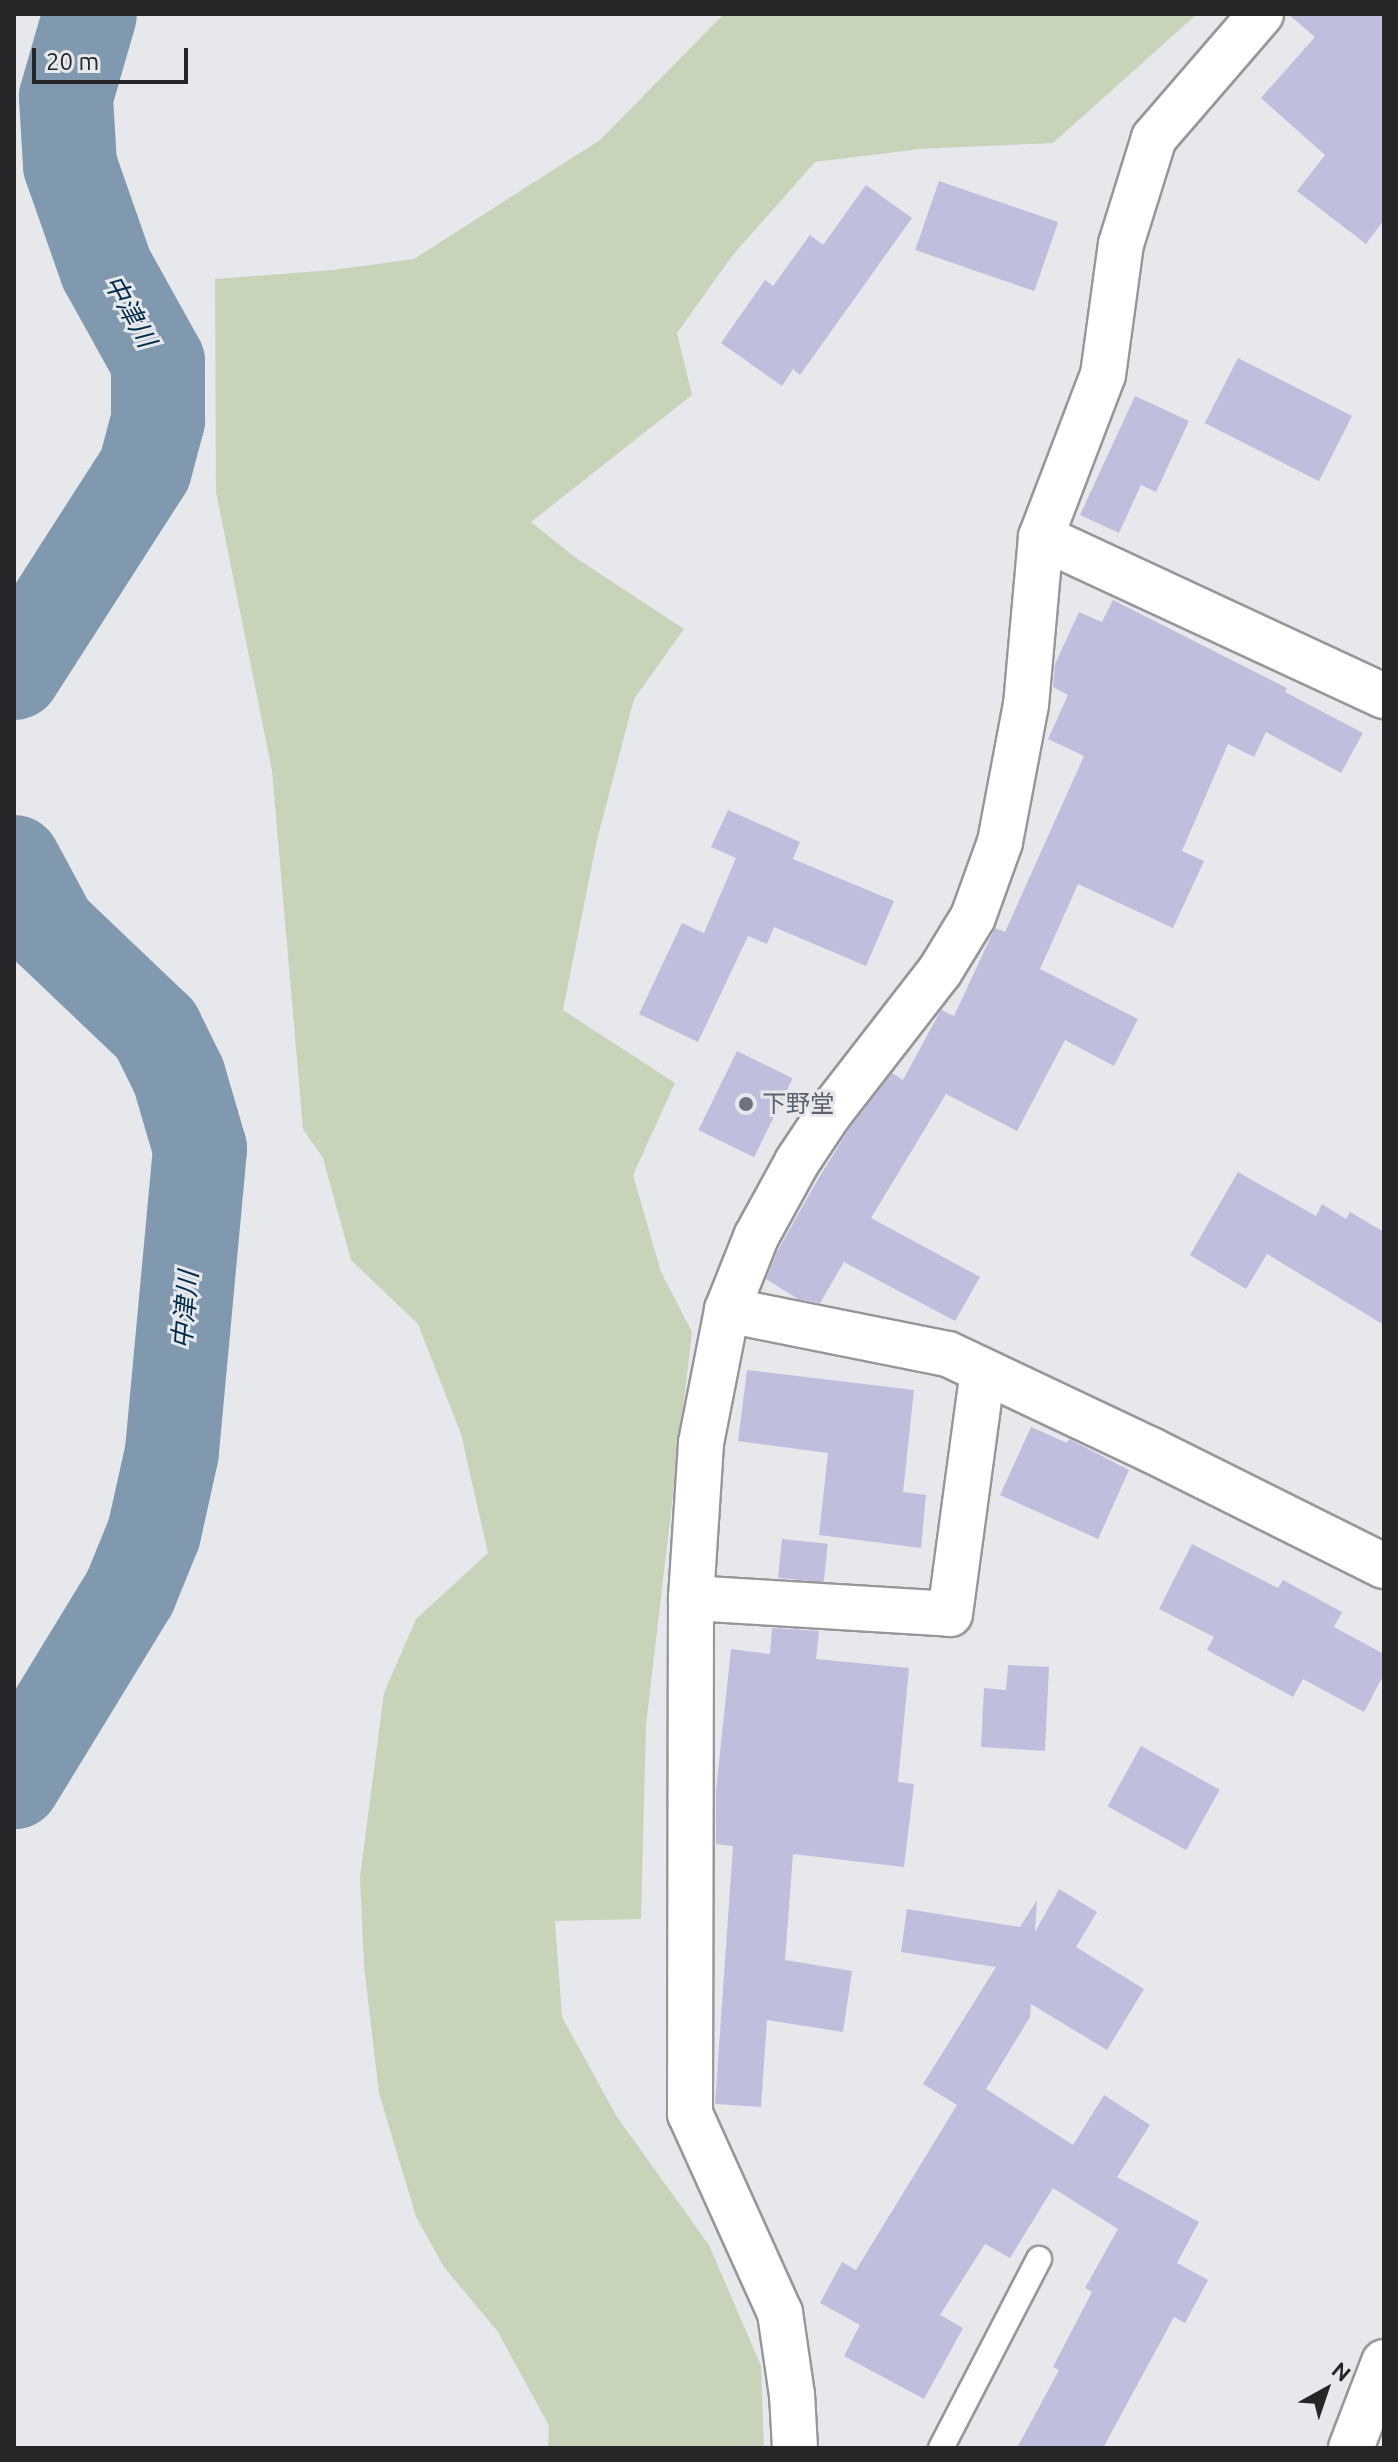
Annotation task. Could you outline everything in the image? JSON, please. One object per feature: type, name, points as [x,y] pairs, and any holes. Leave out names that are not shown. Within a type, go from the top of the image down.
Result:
[{"type":"street","points":[[804,2445],[792,2395],[780,2313],[690,2114],[691,1598],[701,1443],[727,1310],[756,1237],[797,1162],[829,1114],[940,971],[973,917],[1000,842],[1026,705],[1041,537],[1103,375],[1121,244],[1154,138],[1261,14]]},
{"type":"street","points":[[1041,537],[1384,696]]},
{"type":"street","points":[[727,1310],[948,1354],[1384,1566]]},
{"type":"street","points":[[691,1598],[950,1614],[983,1371]]},
{"type":"street","points":[[1351,2448],[1384,2362]]},
{"type":"lane","points":[[941,2448],[1039,2259]]},
{"type":"green space","points":[[724,14],[1197,14],[1053,143],[920,149],[815,162],[732,256],[677,333],[692,395],[531,522],[576,558],[684,629],[634,699],[597,840],[563,1010],[675,1083],[633,1175],[661,1272],[692,1332],[646,1725],[641,1919],[555,1921],[562,2017],[617,2117],[709,2245],[761,2366],[764,2448],[548,2448],[549,2426],[498,2332],[444,2267],[416,2217],[379,2093],[364,1966],[360,1877],[384,1693],[416,1619],[488,1553],[461,1434],[418,1324],[351,1260],[323,1158],[303,1129],[272,771],[216,492],[215,279],[333,270],[414,259],[600,140]]},
{"type":"building","points":[[1288,14],[1384,14],[1384,220],[1366,244],[1297,191],[1325,155],[1261,98],[1315,37]]},
{"type":"building","points":[[939,181],[1058,222],[1034,291],[915,250]]},
{"type":"building","points":[[866,185],[912,218],[800,375],[793,369],[782,386],[721,343],[765,280],[773,286],[810,235],[823,245]]},
{"type":"building","points":[[1238,358],[1352,416],[1319,481],[1205,423]]},
{"type":"building","points":[[1135,396],[1189,421],[1156,492],[1141,485],[1119,533],[1080,515]]},
{"type":"building","points":[[1113,600],[1287,688],[1285,692],[1363,733],[1341,773],[1266,732],[1254,757],[1228,744],[1182,851],[1204,861],[1173,928],[1078,884],[1040,969],[1138,1019],[1114,1066],[1065,1040],[1017,1131],[946,1094],[871,1218],[980,1277],[955,1321],[844,1262],[820,1303],[798,1299],[766,1279],[777,1252],[849,1129],[892,1073],[903,1080],[941,1010],[954,1016],[995,928],[1005,932],[1084,756],[1048,739],[1068,695],[1053,687],[1055,664],[1079,612],[1102,622]]},
{"type":"building","points":[[728,810],[800,842],[793,859],[894,901],[866,966],[774,927],[767,944],[748,936],[698,1042],[639,1014],[682,923],[704,933],[736,858],[711,847]]},
{"type":"building","name":"下野堂","points":[[737,1051],[793,1078],[754,1157],[698,1130]]},
{"type":"building","points":[[1238,1172],[1316,1216],[1322,1204],[1346,1219],[1350,1212],[1384,1232],[1384,1325],[1267,1254],[1246,1289],[1190,1255]]},
{"type":"building","points":[[747,1370],[914,1390],[903,1492],[926,1495],[921,1548],[819,1535],[828,1453],[738,1441]]},
{"type":"building","points":[[1031,1427],[1067,1443],[1069,1439],[1129,1470],[1098,1539],[1000,1495]]},
{"type":"building","points":[[782,1539],[828,1544],[824,1583],[778,1578]]},
{"type":"building","points":[[1192,1544],[1278,1588],[1283,1580],[1342,1612],[1334,1627],[1384,1654],[1384,1674],[1364,1712],[1303,1679],[1293,1697],[1207,1650],[1214,1637],[1159,1609]]},
{"type":"building","points":[[772,1628],[819,1631],[816,1659],[909,1668],[898,1782],[914,1784],[904,1867],[793,1854],[785,1960],[852,1971],[843,2032],[767,2020],[761,2107],[715,2104],[733,1846],[716,1844],[716,1791],[731,1649],[770,1654]]},
{"type":"building","points":[[1008,1665],[1049,1667],[1045,1751],[981,1747],[984,1688],[1006,1690]]},
{"type":"building","points":[[1141,1746],[1220,1790],[1186,1850],[1108,1806]]},
{"type":"building","points":[[1059,1889],[1097,1912],[1076,1947],[1144,1989],[1107,2050],[1031,2004],[1030,2017],[986,2089],[1073,2145],[1104,2095],[1150,2125],[1117,2177],[1199,2222],[1177,2263],[1208,2280],[1185,2323],[1174,2317],[1103,2448],[1017,2448],[1059,2370],[1053,2367],[1092,2292],[1085,2288],[1118,2229],[1053,2188],[1010,2258],[985,2244],[940,2315],[963,2328],[924,2399],[844,2356],[860,2325],[820,2303],[842,2262],[856,2270],[957,2105],[923,2084],[996,1967],[901,1952],[907,1909],[1020,1927],[1037,1900],[1035,1932]]},
{"type":"waterway","name":"中津川","points":[[14,673],[145,469],[158,420],[158,362],[106,268],[70,165],[66,97],[90,14]]},
{"type":"waterway","name":"中津川","points":[[14,862],[50,929],[156,1030],[179,1077],[200,1149],[172,1452],[154,1533],[130,1592],[14,1782]]},
{"type":"place","name":"下野堂","points":[[746,1104]]}]
